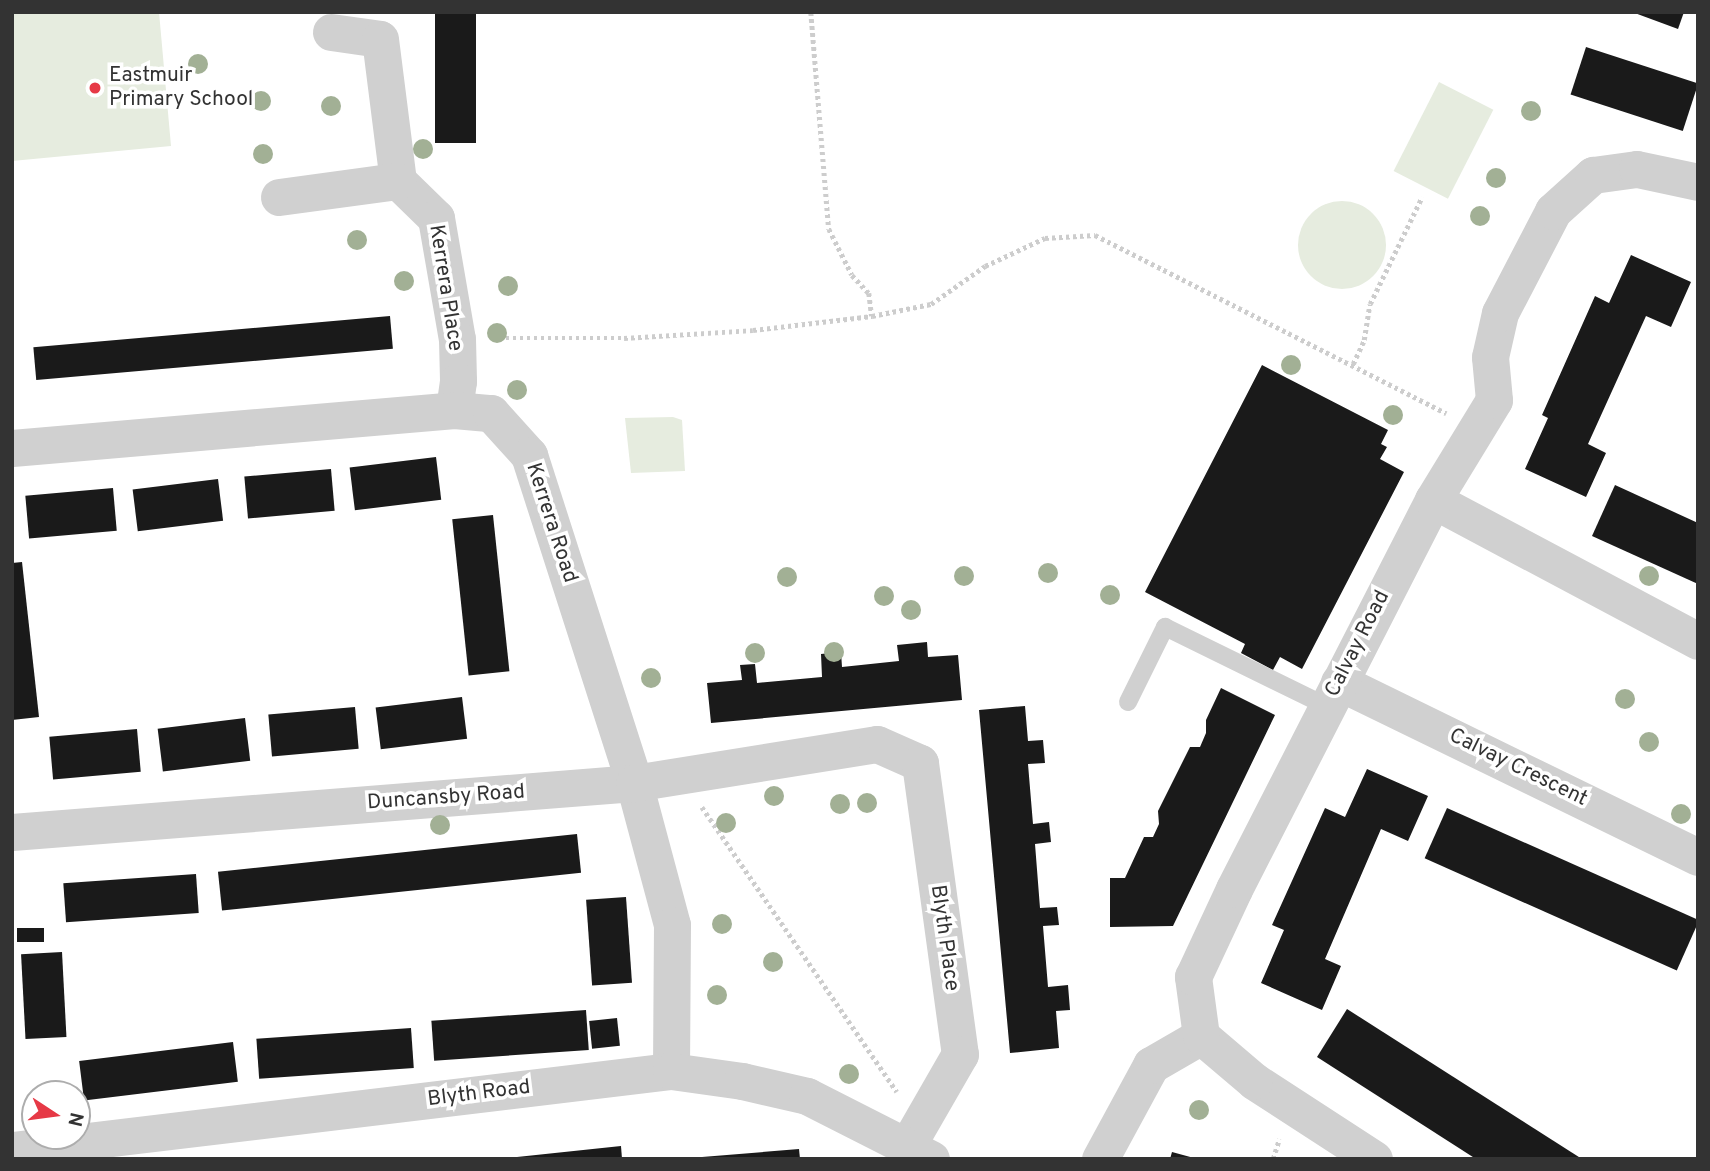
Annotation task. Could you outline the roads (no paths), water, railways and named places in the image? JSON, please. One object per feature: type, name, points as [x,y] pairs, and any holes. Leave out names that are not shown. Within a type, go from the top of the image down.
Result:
[{"type":"street","points":[[279,197],[398,181],[380,39],[331,32]]},
{"type":"street","name":"Calvay Road","points":[[1201,1036],[1193,978],[1234,889],[1433,500],[1494,400],[1490,357],[1500,313],[1553,211],[1593,174],[1637,169],[1698,182]]},
{"type":"street","name":"Kerrera Place","points":[[398,181],[436,218],[457,338],[458,382],[454,410]]},
{"type":"street","name":"Kerrera Road","points":[[12,448],[454,410],[491,413],[530,455],[634,783],[672,925],[671,1071]]},
{"type":"street","points":[[1433,500],[1698,640]]},
{"type":"street","name":"Calvay Crescent","points":[[1332,694],[1698,857]]},
{"type":"street","name":"Duncansby Road","points":[[12,832],[634,783],[877,744]]},
{"type":"street","name":"Blyth Place","points":[[877,744],[920,763],[960,1054],[919,1143]]},
{"type":"street","points":[[1100,1159],[1151,1065],[1201,1036],[1254,1081],[1374,1159]]},
{"type":"street","name":"Blyth Road","points":[[12,1150],[671,1071],[742,1081],[807,1096],[919,1143]]},
{"type":"lane","points":[[1128,702],[1165,628],[1332,694]]},
{"type":"place","name":"Eastmuir Primary School","points":[[95,88]]}]
